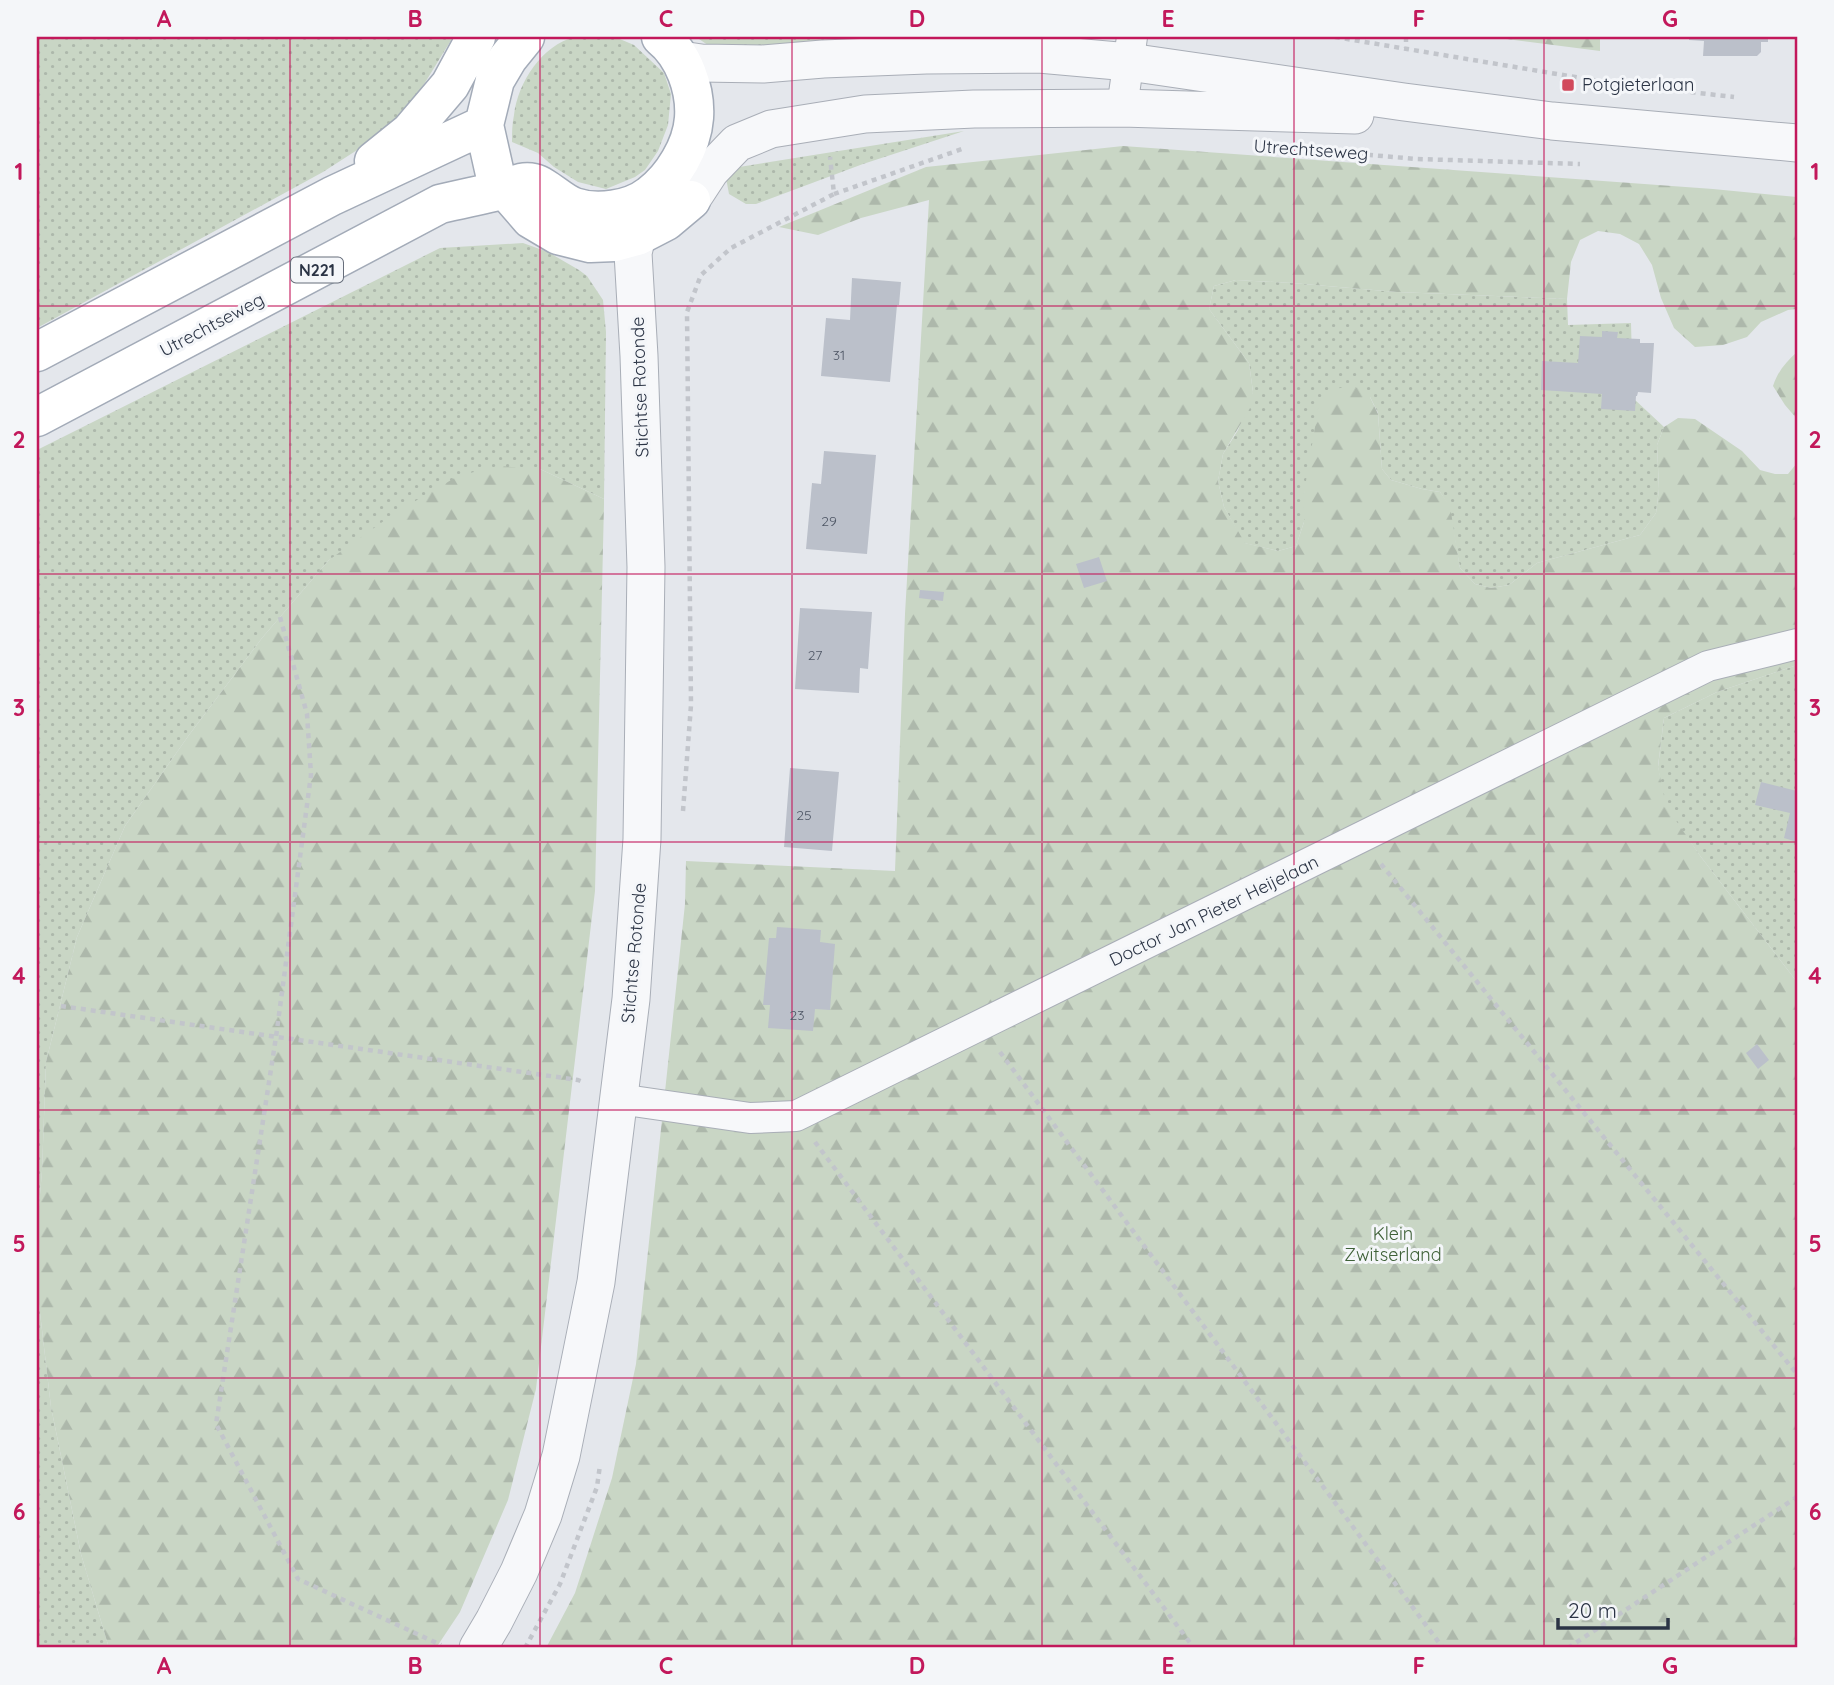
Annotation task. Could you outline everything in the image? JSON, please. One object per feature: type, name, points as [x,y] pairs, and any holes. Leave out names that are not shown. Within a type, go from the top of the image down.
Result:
[{"type":"main road","points":[[331,196],[410,132],[450,85],[476,37]]},
{"type":"main road","points":[[525,37],[495,80],[484,125],[495,174],[505,190],[531,219],[558,234],[590,243],[615,242],[637,236],[666,221],[691,200]]},
{"type":"main road","name":"N221","points":[[505,190],[520,182],[534,183],[573,207],[595,210],[617,209],[650,196],[667,180],[685,151],[693,122],[694,102],[689,81],[671,48]]},
{"type":"main road","points":[[37,352],[331,196],[484,125]]},
{"type":"main road","name":"Utrechtseweg","points":[[37,417],[440,204],[505,190]]},
{"type":"main road","name":"N221","points":[[637,236],[650,196]]},
{"type":"street","name":"Utrechtseweg","points":[[671,48],[701,63],[763,64],[824,59],[1130,49],[1404,102],[1552,121],[1797,143]]},
{"type":"street","points":[[1122,108],[1130,49]]},
{"type":"street","name":"Utrechtseweg","points":[[691,200],[710,171],[737,143],[771,129],[865,114],[974,109],[1122,108],[1552,121]]},
{"type":"street","name":"Stichtse Rotonde","points":[[478,1648],[519,1572],[543,1515],[561,1456],[596,1282],[632,987],[642,839],[646,567],[633,253],[637,236]]},
{"type":"street","name":"Doctor Jan Pieter Heijelaan","points":[[619,1099],[750,1118],[796,1116],[1708,666],[1797,644]]},
{"type":"path","points":[[1335,37],[1611,83],[1744,98]]},
{"type":"path","points":[[1406,37],[1406,48]]},
{"type":"path","points":[[834,194],[969,146]]},
{"type":"path","name":"Utrechtseweg","points":[[1350,153],[1417,159],[1584,164]]},
{"type":"path","points":[[280,617],[307,714],[311,775],[276,1037],[216,1424],[298,1579],[449,1648]]},
{"type":"path","points":[[1361,839],[1797,1374]]},
{"type":"path","points":[[61,1006],[578,1080],[619,1099]]},
{"type":"path","points":[[980,1026],[1443,1648]]},
{"type":"path","points":[[796,1116],[1194,1648]]},
{"type":"path","points":[[1569,1648],[1797,1497]]},
{"type":"green space","points":[[37,37],[453,37],[418,94],[382,134],[323,172],[37,328]]},
{"type":"green space","points":[[575,37],[615,37],[634,45],[664,73],[671,94],[668,125],[658,151],[645,170],[606,189],[578,182],[538,153],[512,142],[516,103],[526,78],[542,56],[563,41]]},
{"type":"green space","points":[[696,37],[1082,37],[724,56]]},
{"type":"green space","points":[[1490,37],[1600,37],[1600,51]]},
{"type":"green space","points":[[964,131],[863,164],[756,204],[746,204],[729,194],[726,178],[733,168]]},
{"type":"green space","name":"Klein Zwitserland","points":[[1123,146],[1797,197],[1797,309],[1788,310],[1761,322],[1747,337],[1723,345],[1695,347],[1674,328],[1661,298],[1652,265],[1639,244],[1620,234],[1598,231],[1580,240],[1571,262],[1567,299],[1397,292],[1236,280],[1214,286],[1209,309],[1249,363],[1253,392],[1250,408],[1223,454],[1218,481],[1224,507],[1245,543],[1278,551],[1296,546],[1304,522],[1304,493],[1319,403],[1332,390],[1348,386],[1361,388],[1370,397],[1378,414],[1382,469],[1391,480],[1440,492],[1450,506],[1460,568],[1475,584],[1491,588],[1509,585],[1537,563],[1640,535],[1656,513],[1659,489],[1657,445],[1664,427],[1678,418],[1695,419],[1742,451],[1760,470],[1788,474],[1797,463],[1797,665],[1717,692],[1664,718],[1658,766],[1666,806],[1701,857],[1797,982],[1797,1648],[546,1648],[575,1593],[612,1478],[636,1364],[685,904],[686,861],[895,871],[905,614],[929,200],[861,218],[818,235],[779,227],[926,167]]},
{"type":"green space","points":[[523,243],[548,252],[579,270],[587,276],[603,300],[606,332],[604,499],[540,469],[329,560],[262,638],[125,826],[77,937],[46,1062],[37,1230],[37,450],[440,248]]},
{"type":"green space","points":[[1236,280],[1397,292],[1567,299],[1568,325],[1631,323],[1633,398],[1664,427],[1657,445],[1659,489],[1656,513],[1640,535],[1537,563],[1509,585],[1491,588],[1475,584],[1460,568],[1449,506],[1440,492],[1391,480],[1382,469],[1378,413],[1370,397],[1304,493],[1304,522],[1296,546],[1278,551],[1244,543],[1224,507],[1218,481],[1223,454],[1238,430],[1253,392],[1249,363],[1209,309],[1214,286]]},
{"type":"green space","points":[[1797,352],[1797,419],[1773,386],[1783,367]]},
{"type":"green space","points":[[498,466],[540,469],[604,499],[595,891],[536,1389],[508,1500],[460,1612],[436,1648],[109,1648],[81,1554],[51,1407],[37,1287],[37,1230],[46,1062],[77,937],[125,826],[262,638],[329,560],[395,513],[458,476]]},
{"type":"green space","points":[[1797,665],[1797,982],[1665,806],[1658,767],[1664,718],[1717,692]]},
{"type":"green space","points":[[37,1287],[51,1407],[81,1554],[109,1648],[37,1648]]},
{"type":"building","points":[[1689,37],[1768,37],[1768,42],[1761,42],[1761,52],[1757,56],[1703,56],[1704,41],[1689,40]]},
{"type":"building","points":[[852,278],[901,282],[890,382],[821,376],[826,318],[850,320]]},
{"type":"building","points":[[1602,331],[1618,332],[1617,338],[1654,343],[1651,393],[1638,392],[1635,411],[1601,409],[1602,394],[1541,390],[1542,361],[1578,363],[1580,336],[1602,337]]},
{"type":"building","points":[[824,451],[876,455],[867,554],[806,549],[812,483],[821,484]]},
{"type":"building","points":[[1099,557],[1107,581],[1084,588],[1076,564]]},
{"type":"building","points":[[920,590],[944,592],[943,601],[919,598]]},
{"type":"building","points":[[800,608],[872,612],[868,669],[860,668],[859,693],[795,689]]},
{"type":"building","points":[[790,768],[839,772],[832,851],[784,847]]},
{"type":"building","points":[[1761,782],[1797,791],[1797,842],[1784,838],[1790,813],[1755,805]]},
{"type":"building","points":[[777,927],[821,930],[820,942],[835,944],[830,1010],[815,1009],[813,1031],[768,1028],[770,1005],[763,1005],[769,938],[776,938]]},
{"type":"building","points":[[1757,1044],[1769,1060],[1758,1069],[1746,1053]]},
{"type":"place","name":"Potgieterlaan","points":[[1568,85]]}]
